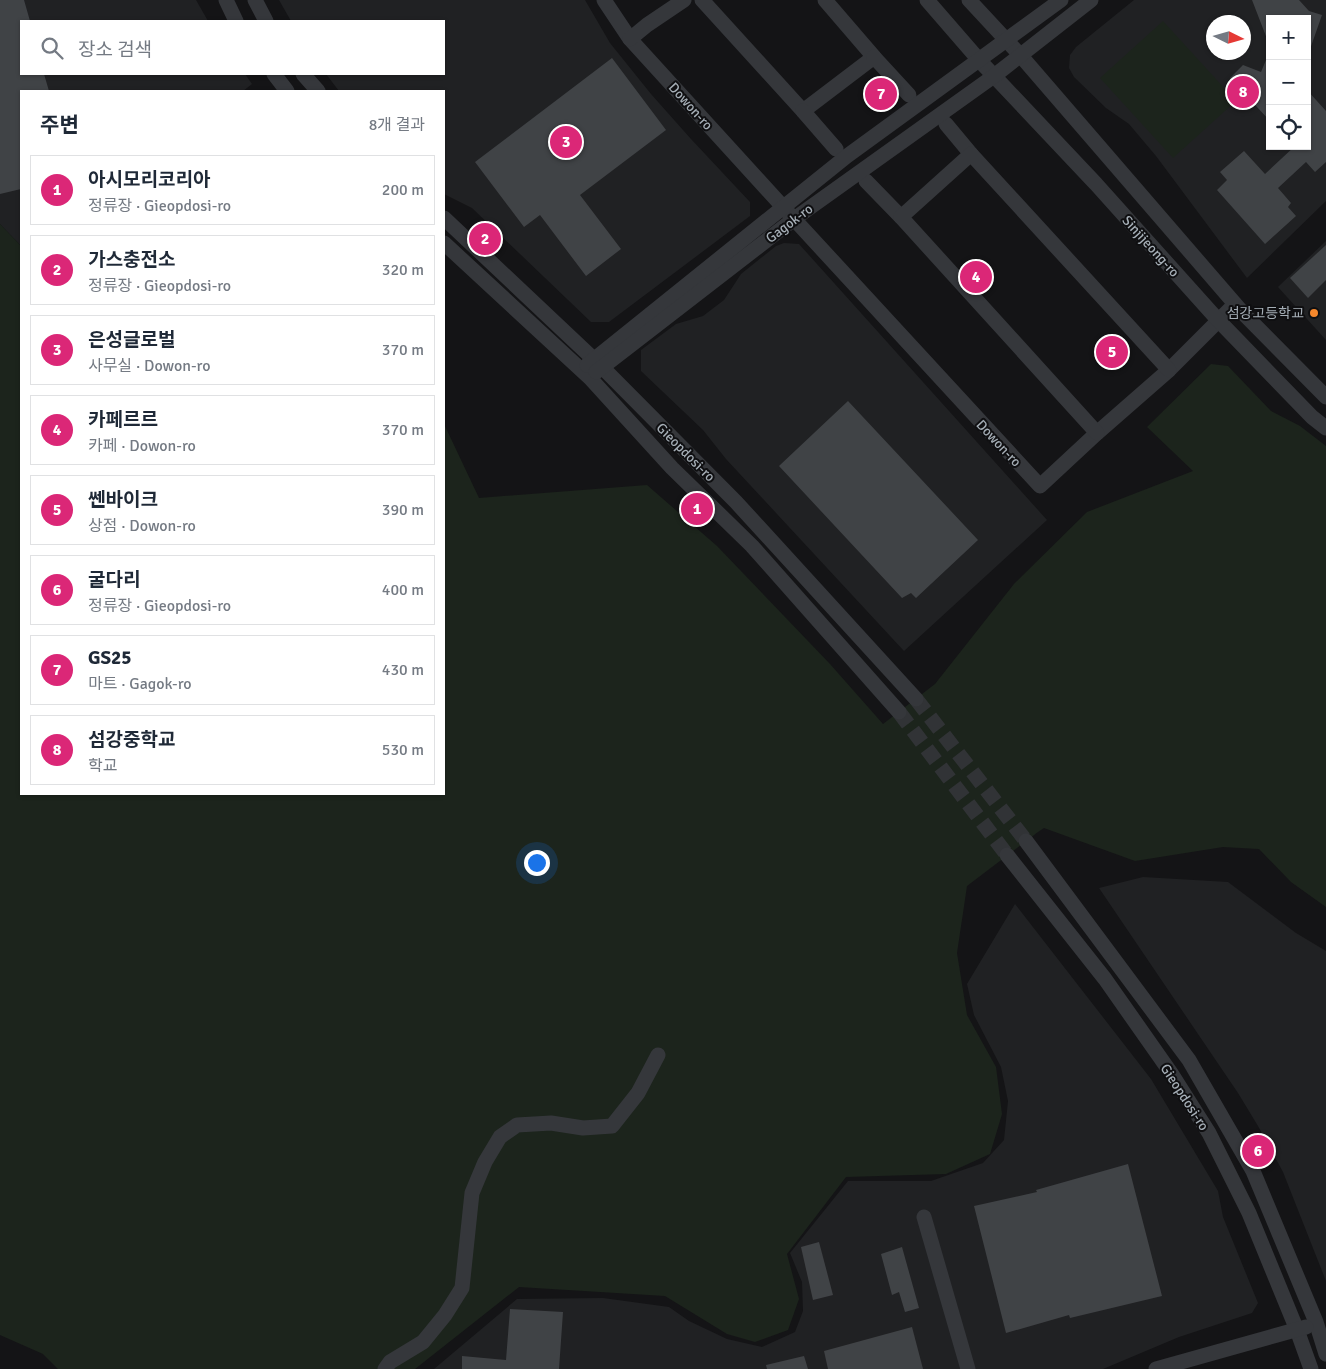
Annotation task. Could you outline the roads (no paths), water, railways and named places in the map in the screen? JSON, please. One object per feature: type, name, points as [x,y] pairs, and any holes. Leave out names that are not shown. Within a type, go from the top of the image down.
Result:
[{"type":"street","points":[[226,0],[236,20]]},
{"type":"street","points":[[255,0],[265,20]]},
{"type":"street","name":"Dowon-ro","points":[[604,0],[630,39],[1040,486],[1169,370],[1235,304]]},
{"type":"street","points":[[630,39],[684,0]]},
{"type":"street","points":[[702,0],[836,149]]},
{"type":"street","points":[[824,0],[910,95]]},
{"type":"street","name":"Sinjijeong-ro","points":[[927,0],[979,60],[1096,184],[1218,320],[1326,428]]},
{"type":"street","points":[[969,0],[1021,56],[1235,304],[1326,396]]},
{"type":"street","points":[[1006,40],[1061,0]]},
{"type":"street","points":[[1021,56],[1091,0]]},
{"type":"street","name":"Gagok-ro","points":[[586,374],[783,207],[847,156],[1006,40]]},
{"type":"street","name":"Gagok-ro","points":[[598,363],[1021,56]]},
{"type":"street","points":[[803,111],[874,57]]},
{"type":"street","points":[[275,75],[286,90]]},
{"type":"street","points":[[304,75],[317,90]]},
{"type":"street","points":[[946,124],[971,154],[1169,370]]},
{"type":"street","points":[[901,217],[971,154]]},
{"type":"street","points":[[866,181],[1097,433]]},
{"type":"street","name":"Gieopdosi-ro","points":[[445,219],[598,363],[736,502],[916,699]]},
{"type":"street","name":"Gieopdosi-ro","points":[[445,245],[586,374],[672,468],[752,546],[899,712]]},
{"type":"street","name":"Gieopdosi-ro","points":[[1026,841],[1189,1060],[1253,1171],[1321,1321],[1326,1354]]},
{"type":"street","name":"Gieopdosi-ro","points":[[1007,855],[1105,979],[1171,1073],[1208,1133],[1249,1214],[1312,1369]]},
{"type":"street","points":[[386,1369],[390,1362],[423,1342],[445,1315],[462,1288],[472,1193],[484,1162],[500,1137],[517,1125],[551,1123],[584,1128],[612,1126],[638,1093],[658,1055]]},
{"type":"street","points":[[924,1217],[968,1369]]},
{"type":"street","points":[[1156,1369],[1297,1330],[1321,1321]]},
{"type":"tunnel","points":[[916,699],[1026,841]]},
{"type":"tunnel","points":[[899,712],[1007,855]]},
{"type":"place","name":"섬강중학교","points":[[1243,92]]},
{"type":"place","name":"GS25","points":[[881,94]]},
{"type":"place","name":"은성글로벌","points":[[566,142]]},
{"type":"place","name":"가스충전소","points":[[485,239]]},
{"type":"place","name":"카페르르","points":[[976,277]]},
{"type":"place","name":"섬강고등학교","points":[[1314,313]]},
{"type":"place","name":"쎈바이크","points":[[1112,352]]},
{"type":"place","name":"아시모리코리아","points":[[697,509]]},
{"type":"place","name":"굴다리","points":[[1258,1151]]}]
